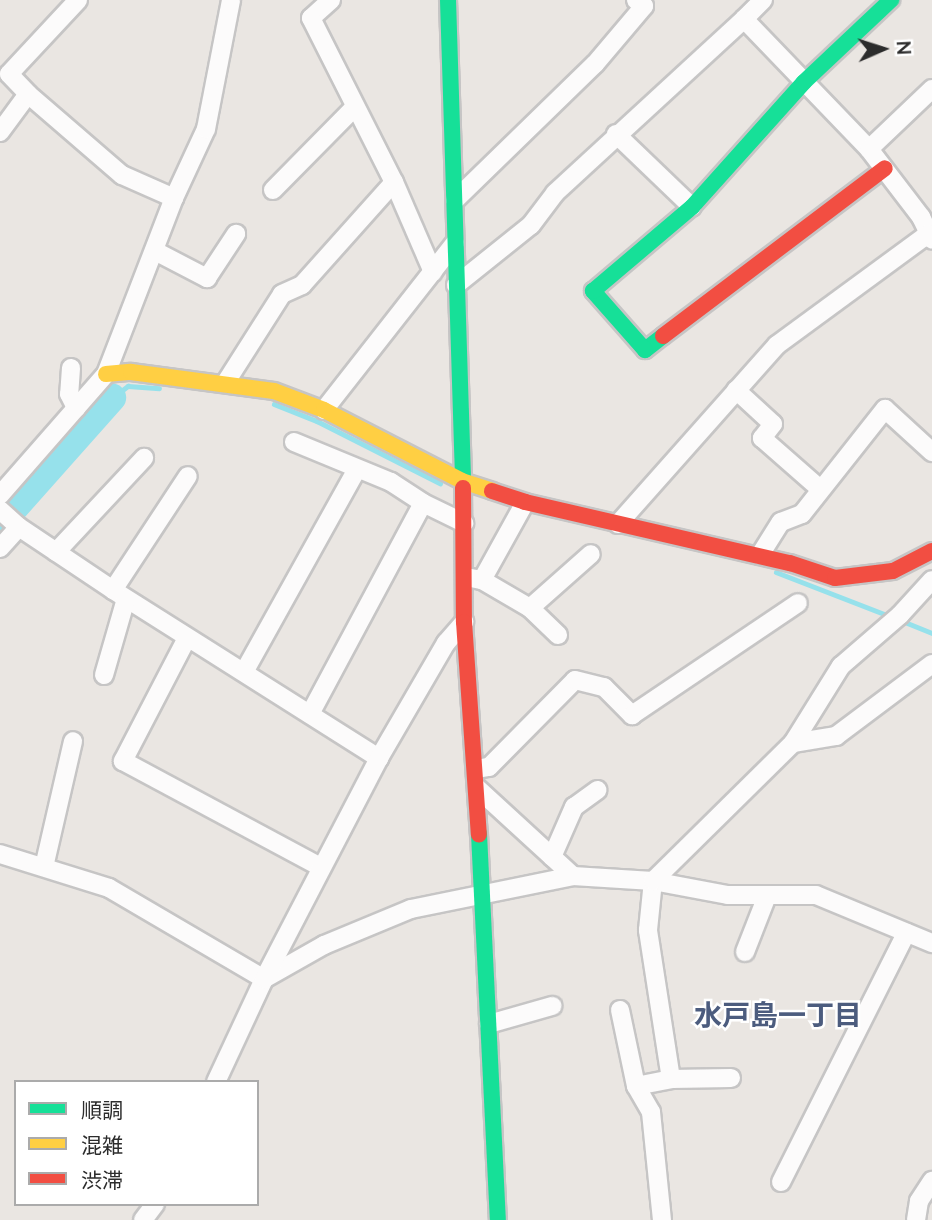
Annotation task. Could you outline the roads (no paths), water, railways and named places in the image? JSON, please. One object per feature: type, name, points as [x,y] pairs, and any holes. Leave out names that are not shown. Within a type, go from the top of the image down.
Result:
[{"type":"street","points":[[78,0],[5,69],[28,94],[122,175],[174,198]]},
{"type":"street","points":[[0,495],[106,374],[174,198],[206,129],[231,0]]},
{"type":"street","points":[[331,0],[311,18],[354,108],[394,182],[433,272]]},
{"type":"street","points":[[448,0],[462,483],[464,523],[474,579]]},
{"type":"street","points":[[455,200],[594,64],[644,6],[636,0]]},
{"type":"street","points":[[456,285],[531,225],[555,193],[763,0]]},
{"type":"street","points":[[885,168],[645,350],[593,291],[692,207],[804,82],[891,0]]},
{"type":"street","points":[[618,524],[776,345],[930,237],[926,212],[744,19]]},
{"type":"street","points":[[869,149],[932,89]]},
{"type":"street","points":[[0,132],[28,94]]},
{"type":"street","points":[[273,190],[354,108]]},
{"type":"street","points":[[617,134],[692,207]]},
{"type":"street","points":[[226,382],[282,294],[302,285],[394,182]]},
{"type":"street","points":[[155,251],[207,278],[236,234]]},
{"type":"street","points":[[324,410],[455,243]]},
{"type":"street","points":[[71,368],[69,394],[76,408]]},
{"type":"street","points":[[106,374],[131,372],[226,382],[274,391],[324,410],[462,483],[521,510],[618,524],[760,555],[835,578],[893,571],[932,551]]},
{"type":"street","points":[[736,390],[773,424],[762,438],[820,489]]},
{"type":"street","points":[[760,555],[781,522],[802,514],[885,409],[932,452]]},
{"type":"street","points":[[294,442],[391,482],[423,503],[464,523]]},
{"type":"street","points":[[57,552],[144,458]]},
{"type":"street","points":[[244,672],[357,469]]},
{"type":"street","points":[[104,676],[120,595],[188,476]]},
{"type":"street","points":[[310,714],[423,503]]},
{"type":"street","points":[[0,510],[19,527],[120,595],[379,758]]},
{"type":"street","points":[[498,1220],[477,788],[464,622],[474,579],[521,510]]},
{"type":"street","points":[[0,548],[19,527]]},
{"type":"street","points":[[530,608],[591,554]]},
{"type":"street","points":[[474,579],[530,608],[558,635]]},
{"type":"street","points":[[671,1079],[648,930],[653,881],[793,743],[841,666],[900,615],[932,580]]},
{"type":"street","points":[[475,769],[489,767],[575,680],[604,687],[632,715],[798,603]]},
{"type":"street","points":[[217,1080],[264,979],[379,758],[446,643],[464,622]]},
{"type":"street","points":[[187,638],[122,761],[321,867]]},
{"type":"street","points":[[793,743],[836,736],[932,664]]},
{"type":"street","points":[[44,867],[73,741]]},
{"type":"street","points":[[477,788],[573,876]]},
{"type":"street","points":[[552,857],[574,807],[597,790]]},
{"type":"street","points":[[0,854],[109,888],[264,979]]},
{"type":"street","points":[[264,979],[324,945],[411,909],[573,876],[653,881],[728,895],[816,895],[932,943]]},
{"type":"street","points":[[745,952],[767,896]]},
{"type":"street","points":[[781,1182],[906,933]]},
{"type":"street","points":[[489,1024],[551,1006]]},
{"type":"street","points":[[620,1010],[635,1086],[651,1112],[662,1220]]},
{"type":"street","points":[[635,1086],[671,1079],[731,1078]]},
{"type":"street","points":[[916,1220],[919,1201],[932,1181]]},
{"type":"waterway","points":[[112,398],[128,386],[159,388]]},
{"type":"waterway","points":[[0,524],[112,398]]},
{"type":"waterway","points":[[274,404],[317,421],[440,483]]},
{"type":"waterway","points":[[776,572],[892,617]]},
{"type":"waterway","points":[[900,620],[932,633]]},
{"type":"district","name":"水戸島一丁目","points":[[778,1015]]}]
